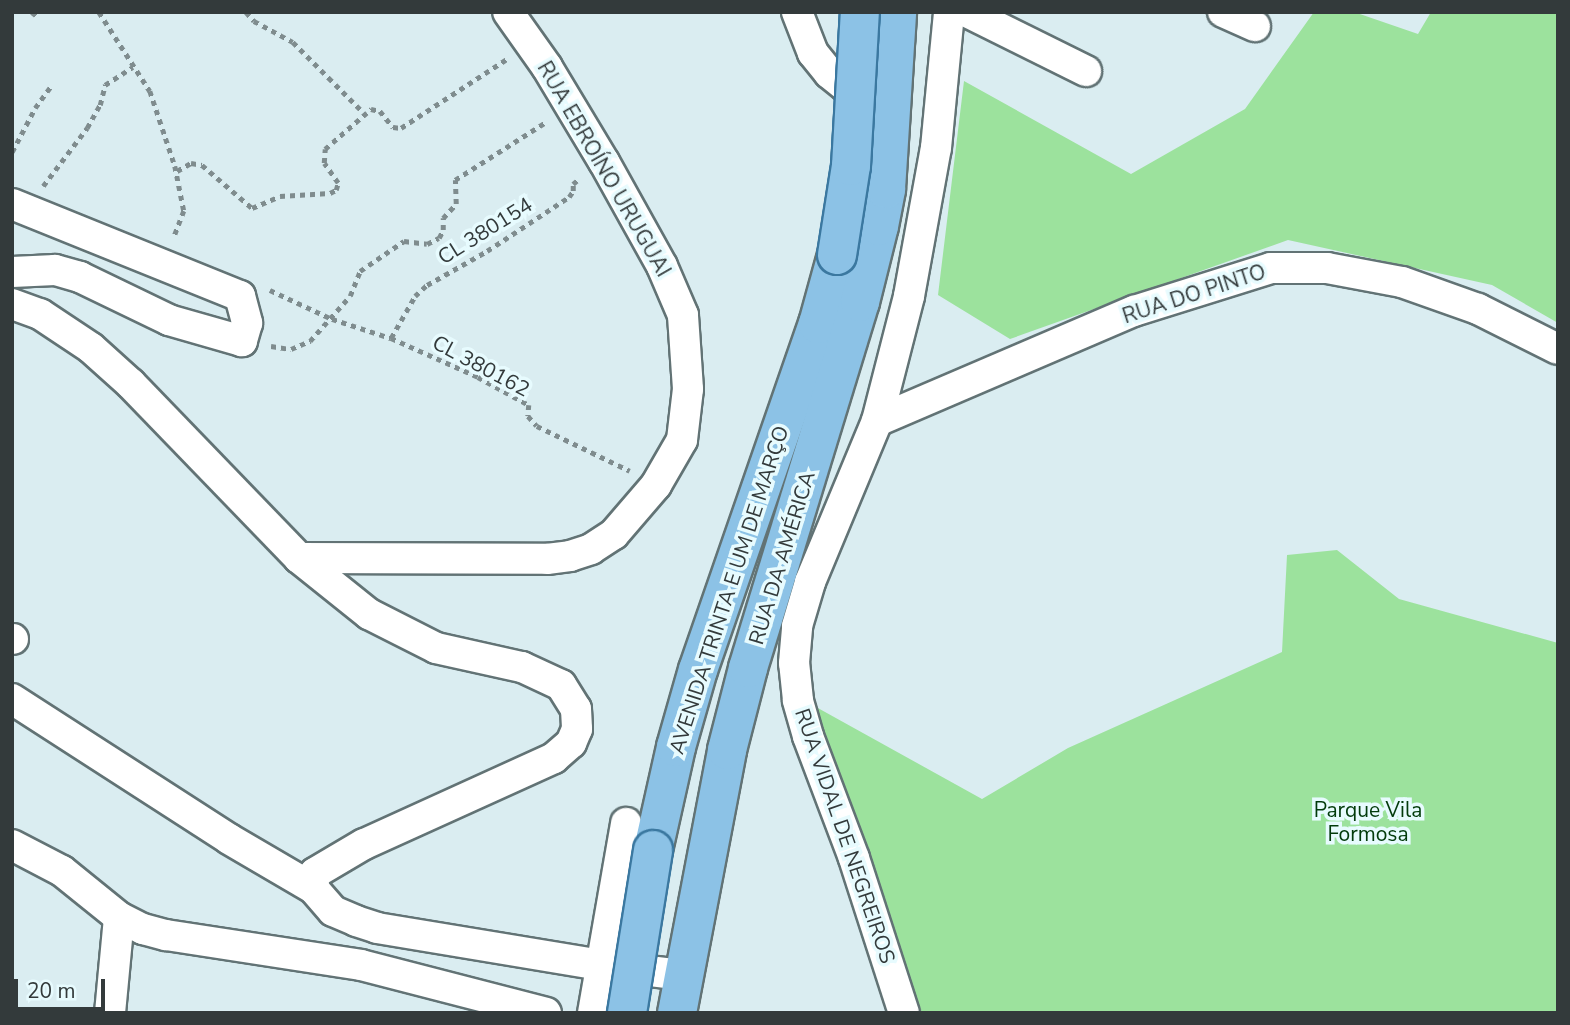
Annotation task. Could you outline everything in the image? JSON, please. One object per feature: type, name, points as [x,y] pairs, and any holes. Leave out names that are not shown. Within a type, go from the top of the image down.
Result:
[{"type":"main road","name":"AVENIDA TRINTA E UM DE MARÇO","points":[[627,1013],[653,850],[676,747],[698,670],[818,324],[837,255],[851,166],[860,12]]},
{"type":"main road","name":"RUA DA AMÉRICA","points":[[677,1013],[715,800],[745,680],[860,302],[879,226],[886,189],[897,12]]},
{"type":"street","name":"RUA EBROÍNO URUGUAI","points":[[299,558],[547,559],[570,556],[591,549],[614,534],[656,485],[678,450],[685,422],[688,389],[683,315],[662,266],[604,162],[547,67],[508,12]]},
{"type":"street","points":[[797,12],[813,52],[829,73],[846,87],[890,106]]},
{"type":"street","name":"RUA VIDAL DE NEGREIROS","points":[[904,1013],[854,858],[808,736],[798,700],[794,663],[797,626],[810,582],[877,421],[909,296],[925,217],[943,93],[948,12]]},
{"type":"street","points":[[967,12],[1086,71]]},
{"type":"street","points":[[1223,12],[1255,26]]},
{"type":"street","points":[[12,272],[55,270],[80,276],[169,320],[242,341],[247,323],[240,296],[16,205]]},
{"type":"street","name":"RUA DO PINTO","points":[[877,421],[1134,310],[1271,268],[1327,268],[1402,282],[1478,309],[1558,349]]},
{"type":"street","points":[[12,304],[40,314],[91,348],[131,384],[299,558],[369,614],[436,648],[523,667],[561,685],[576,709],[578,729],[571,743],[554,758],[326,865],[316,873],[313,888]]},
{"type":"street","points":[[12,699],[229,839],[313,888],[333,911],[377,928],[600,965],[683,975]]},
{"type":"street","points":[[593,1013],[626,822]]},
{"type":"street","points":[[12,845],[62,871],[119,918],[166,935],[362,965],[546,1013]]},
{"type":"street","points":[[110,1013],[119,918]]},
{"type":"path","points":[[99,12],[150,91],[177,172],[184,204]]},
{"type":"path","points":[[246,12],[254,21],[293,42],[365,114]]},
{"type":"path","points":[[177,172],[191,163],[202,165],[252,208],[280,196],[330,193],[336,190],[338,183],[324,163],[325,149],[365,114],[376,109],[393,127],[401,128],[518,51]]},
{"type":"path","points":[[16,205],[30,191],[43,187],[87,128],[100,105],[105,85],[133,67]]},
{"type":"path","points":[[12,152],[34,108],[52,85]]},
{"type":"path","points":[[242,341],[291,349],[310,341],[332,319],[354,289],[360,271],[404,241],[427,244],[439,238],[443,230],[443,218],[456,204],[455,180],[570,107]]},
{"type":"path","name":"CL 380154","points":[[391,338],[415,296],[426,285],[487,251],[569,197],[573,184],[604,162]]},
{"type":"path","name":"CL 380162","points":[[240,296],[258,288],[267,289],[332,319],[391,338],[524,402],[529,409],[528,416],[537,426],[639,476]]},
{"type":"green space","points":[[1314,12],[1354,12],[1418,34],[1431,12],[1558,12],[1558,323],[1492,285],[1288,240],[1010,339],[938,295],[964,81],[1131,174],[1245,109]]},
{"type":"green space","name":"Parque Vila Formosa","points":[[1337,550],[1399,599],[1558,643],[1558,1013],[917,1013],[807,702],[982,799],[1068,748],[1282,652],[1287,555]]}]
